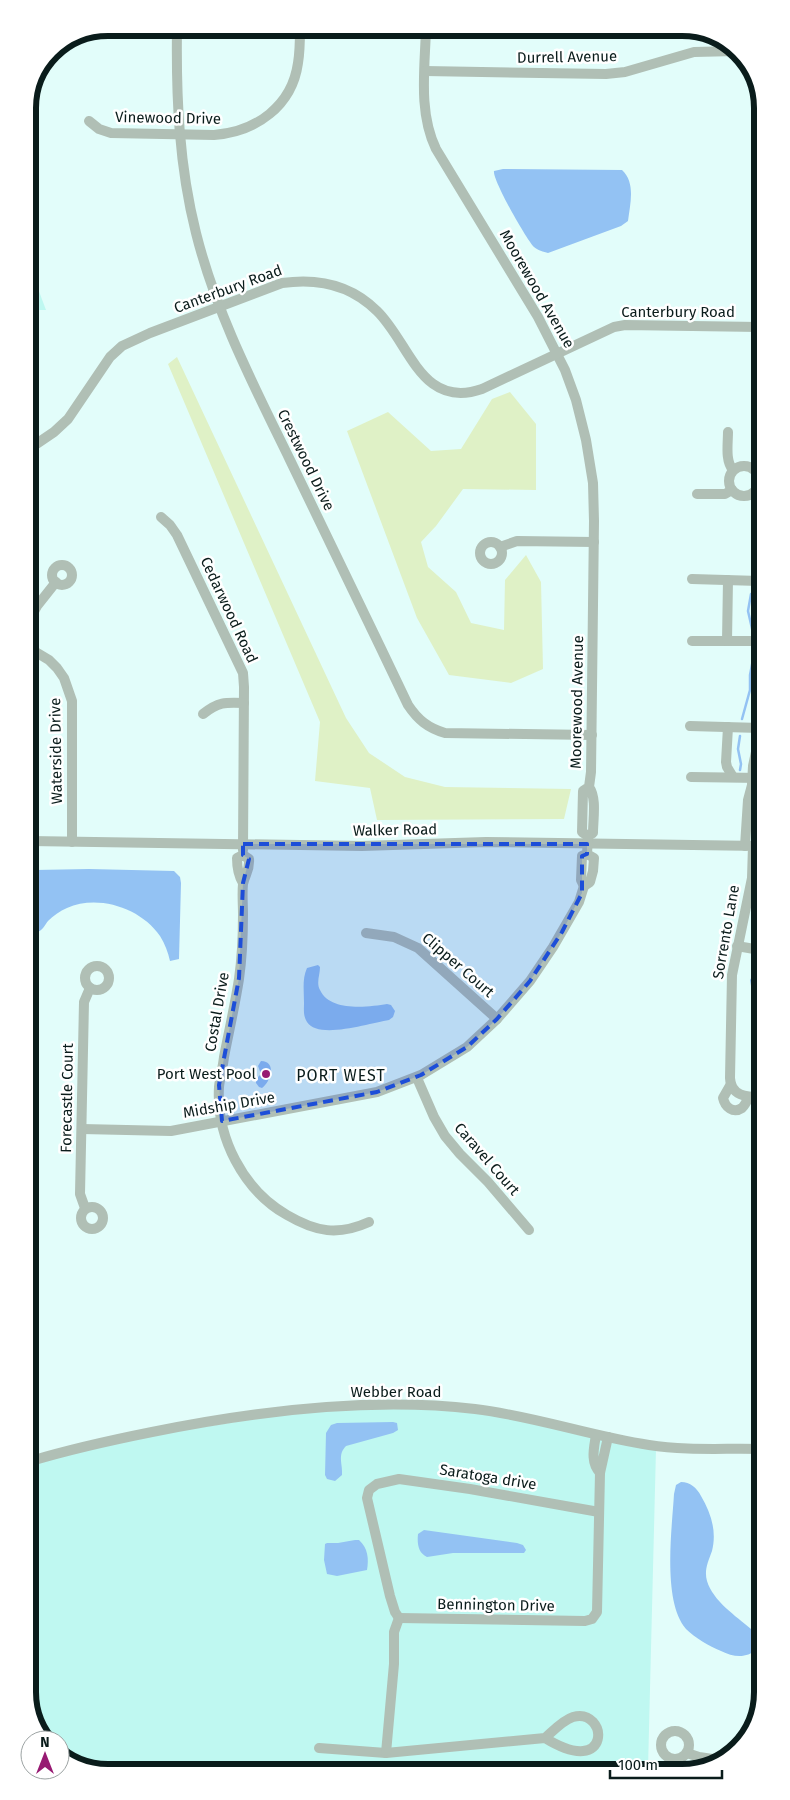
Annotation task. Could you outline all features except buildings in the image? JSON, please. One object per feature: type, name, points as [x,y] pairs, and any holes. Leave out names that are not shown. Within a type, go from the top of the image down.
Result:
[{"type":"street","name":"Crestwood Drive","points":[[177,36],[176,78],[179,134],[186,187],[196,233],[219,307],[255,388],[414,715],[428,727],[445,733],[592,735]]},
{"type":"street","name":"Vinewood Drive","points":[[89,121],[99,129],[111,133],[214,135],[236,132],[256,124],[272,112],[284,98],[293,82],[298,63],[300,36]]},
{"type":"street","name":"Moorewood Avenue","points":[[426,36],[425,110],[433,142],[533,309],[557,353],[572,389],[588,446],[593,490],[594,542],[591,772],[589,787],[583,792],[582,832],[587,845]]},
{"type":"street","name":"Durrell Avenue","points":[[425,71],[606,74],[625,72],[694,52],[726,51]]},
{"type":"street","name":"Canterbury Road","points":[[36,444],[54,432],[68,419],[110,356],[122,346],[282,283],[312,281],[340,287],[366,301],[379,314],[424,377],[437,387],[463,394],[482,389],[607,330],[625,325],[754,327]]},
{"type":"street","points":[[728,432],[728,460],[733,470]]},
{"type":"street","points":[[753,494],[741,494],[732,490],[729,479],[733,470],[743,467],[754,469]]},
{"type":"street","points":[[697,494],[725,494],[732,490]]},
{"type":"street","name":"Cedarwood Road","points":[[162,517],[177,535],[241,667],[244,681],[243,844]]},
{"type":"street","points":[[500,547],[517,541],[594,542]]},
{"type":"street","points":[[692,579],[754,581]]},
{"type":"street","points":[[727,641],[728,580]]},
{"type":"street","points":[[36,608],[56,582]]},
{"type":"street","points":[[692,641],[754,641]]},
{"type":"street","name":"Waterside Drive","points":[[36,652],[49,660],[57,668],[66,684],[72,701],[72,842]]},
{"type":"street","points":[[203,714],[213,706],[223,702],[244,703]]},
{"type":"street","points":[[690,726],[754,728]]},
{"type":"street","points":[[728,727],[726,762],[733,778]]},
{"type":"street","points":[[691,777],[754,780]]},
{"type":"street","name":"Sorrento Lane","points":[[749,1097],[740,1109],[734,1110],[724,1104],[723,1098],[730,1084],[732,975],[752,878],[754,846],[748,800],[754,783]]},
{"type":"street","name":"Walker Road","points":[[36,841],[362,846],[486,842],[754,846]]},
{"type":"street","name":"Costal Drive","points":[[243,844],[243,855],[249,859],[250,867],[243,883],[243,924],[239,978],[219,1085],[222,1122],[232,1154],[241,1172],[254,1189],[283,1213],[312,1226],[329,1231],[349,1230],[369,1222]]},
{"type":"street","name":"Midship Drive","points":[[82,1129],[162,1131],[222,1122],[377,1092],[417,1078],[460,1052],[497,1020],[530,980],[549,953],[577,906],[584,886],[581,880],[582,856],[587,845]]},
{"type":"street","name":"Clipper Court","points":[[366,933],[394,937],[418,948],[497,1020]]},
{"type":"street","points":[[737,946],[754,949]]},
{"type":"street","name":"Forecastle Court","points":[[85,1208],[80,1194],[84,1002],[90,988]]},
{"type":"street","name":"Caravel Court","points":[[417,1078],[434,1117],[445,1136],[529,1230]]},
{"type":"street","points":[[730,1084],[739,1094],[754,1097]]},
{"type":"street","name":"Webber Road","points":[[36,1460],[85,1446],[196,1423],[263,1413],[344,1407],[421,1405],[477,1409],[649,1446],[754,1449]]},
{"type":"street","points":[[596,1435],[593,1460],[596,1469],[600,1473]]},
{"type":"street","points":[[599,1512],[600,1473],[608,1437]]},
{"type":"street","name":"Saratoga drive","points":[[399,1618],[390,1596],[367,1498],[373,1487],[377,1484],[399,1479],[470,1489],[599,1512]]},
{"type":"street","name":"Bennington Drive","points":[[399,1618],[585,1621],[592,1619],[597,1612],[599,1512]]},
{"type":"street","points":[[386,1752],[394,1664],[394,1632],[399,1618]]},
{"type":"street","points":[[319,1748],[386,1752],[545,1738],[567,1750],[585,1752],[593,1748],[596,1743],[597,1727],[584,1716],[573,1717],[545,1738]]},
{"type":"street","points":[[687,1753],[709,1758]]},
{"type":"highlighted area","points":[[243,844],[587,844],[587,854],[582,856],[582,893],[562,932],[530,981],[497,1019],[467,1047],[421,1075],[377,1092],[222,1121],[219,1085],[239,978],[243,883],[249,859],[243,855]]},
{"type":"shaded area","points":[[503,169],[622,170],[631,187],[628,221],[621,226],[548,253],[539,250],[534,247],[524,233],[498,185],[494,171]]},
{"type":"shaded area","points":[[36,283],[46,310],[36,310]]},
{"type":"shaded area","points":[[36,870],[174,871],[180,877],[181,883],[179,959],[170,961],[160,936],[142,918],[118,906],[105,903],[79,904],[67,908],[52,917],[36,933]]},
{"type":"shaded area","points":[[318,965],[320,967],[318,982],[320,990],[332,1002],[360,1007],[387,1004],[391,1005],[395,1011],[393,1017],[389,1020],[345,1029],[322,1030],[313,1027],[307,1022],[304,1015],[304,981],[307,968]]},
{"type":"shaded area","points":[[754,973],[754,1023],[752,1018],[753,998],[750,980]]},
{"type":"shaded area","name":"Port West Pool","points":[[261,1061],[269,1064],[271,1068],[270,1077],[262,1088],[256,1083],[256,1079],[261,1074],[258,1066]]},
{"type":"shaded area","points":[[418,1408],[494,1415],[656,1449],[648,1764],[103,1764],[85,1760],[70,1752],[70,1730],[47,1730],[40,1715],[36,1692],[36,1463],[147,1436],[305,1411]]},
{"type":"shaded area","points":[[337,1423],[397,1423],[398,1430],[393,1433],[346,1446],[341,1456],[342,1475],[335,1481],[327,1479],[325,1475],[326,1433],[331,1425]]},
{"type":"shaded area","points":[[681,1482],[690,1484],[699,1493],[708,1509],[714,1536],[706,1577],[714,1595],[751,1629],[754,1634],[754,1650],[744,1656],[730,1655],[707,1644],[686,1629],[679,1617],[674,1601],[670,1564],[676,1485]]},
{"type":"shaded area","points":[[424,1530],[517,1543],[523,1545],[526,1550],[524,1553],[453,1553],[427,1557],[422,1553],[418,1544],[418,1534]]},
{"type":"shaded area","points":[[359,1540],[366,1550],[368,1558],[367,1570],[337,1576],[327,1574],[324,1560],[325,1544]]},
{"type":"green space","points":[[177,357],[346,718],[369,753],[405,777],[445,787],[571,789],[564,819],[377,820],[370,788],[315,781],[320,722],[168,364]]},
{"type":"green space","points":[[510,392],[536,424],[536,490],[463,489],[436,526],[421,542],[428,567],[456,592],[471,623],[504,630],[505,580],[526,555],[541,582],[543,669],[511,683],[449,675],[417,618],[347,431],[388,412],[431,451],[461,449],[492,399]]},
{"type":"waterway","points":[[751,594],[748,611],[753,633]]},
{"type":"waterway","points":[[742,719],[750,690],[750,675],[754,654]]},
{"type":"waterway","points":[[740,736],[738,749],[741,764],[740,770]]},
{"type":"place","name":"Port West Pool","points":[[266,1074]]},
{"type":"district","name":"PORT WEST","points":[[341,1075]]}]
